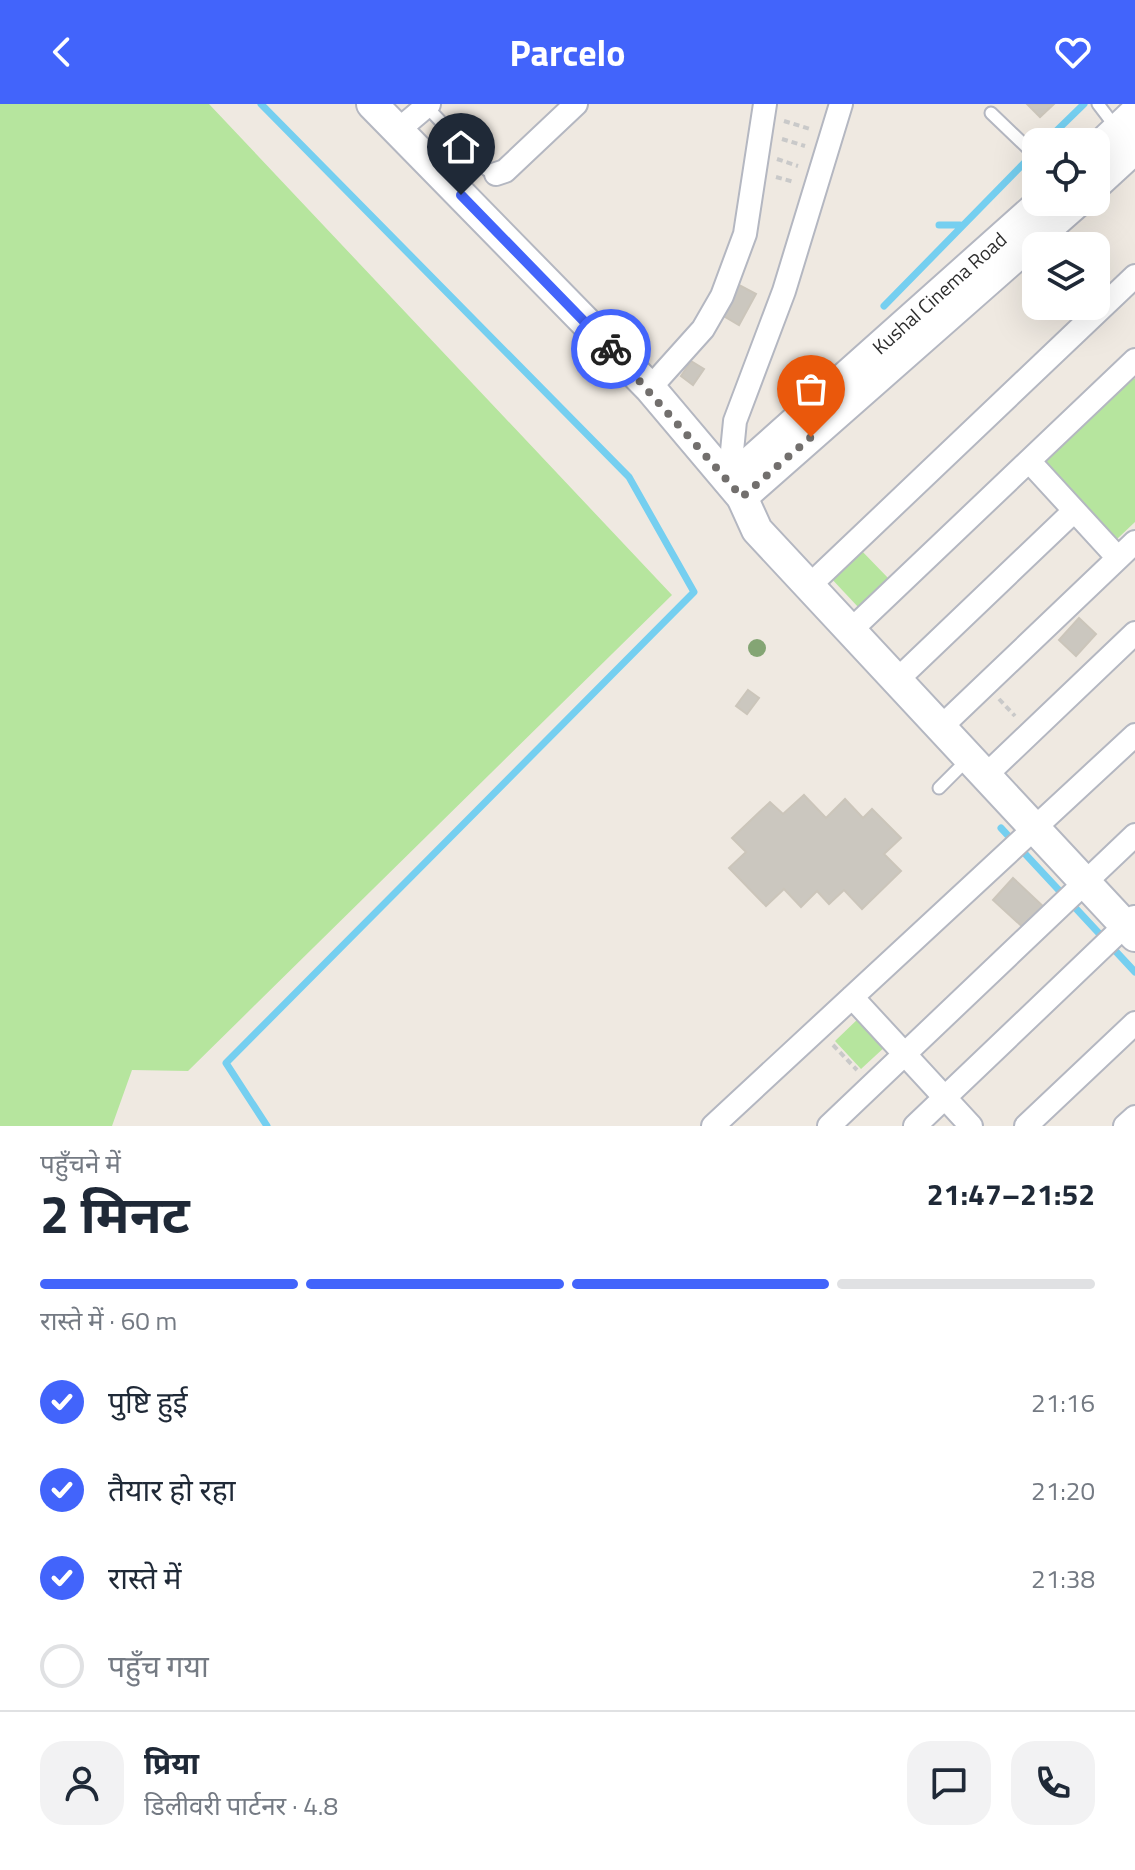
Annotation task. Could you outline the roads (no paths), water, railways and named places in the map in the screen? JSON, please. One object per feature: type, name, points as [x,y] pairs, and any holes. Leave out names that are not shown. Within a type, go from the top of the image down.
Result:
[{"type":"street","points":[[372,104],[650,388],[736,489],[757,530],[808,587],[1085,883],[1132,926],[915,1126]]},
{"type":"street","points":[[496,174],[505,171],[576,104]]},
{"type":"street","points":[[736,489],[735,421],[784,291],[841,104]]},
{"type":"street","points":[[397,131],[426,105]]},
{"type":"street","points":[[1110,142],[1129,130]]},
{"type":"street","points":[[1110,161],[1129,130]]},
{"type":"street","points":[[650,388],[703,329],[722,296],[745,234],[759,134]]},
{"type":"street","name":"Kushal Cinema Road","points":[[987,269],[1031,216]]},
{"type":"street","name":"Kushal Cinema Road","points":[[736,489],[987,269],[1058,216]]},
{"type":"street","points":[[808,587],[1135,276]]},
{"type":"street","points":[[849,632],[1135,360]]},
{"type":"street","points":[[1029,461],[1118,558]]},
{"type":"street","points":[[896,681],[1074,511]]},
{"type":"street","points":[[940,728],[1135,542]]},
{"type":"street","points":[[977,767],[1031,732],[1135,633]]},
{"type":"street","points":[[713,1126],[1135,735]]},
{"type":"street","points":[[829,1126],[1135,835]]},
{"type":"street","points":[[852,997],[971,1126]]},
{"type":"street","points":[[1026,1126],[1135,1023]]},
{"type":"street","points":[[1125,1126],[1135,1117]]},
{"type":"lane","points":[[1098,104],[1129,130]]},
{"type":"lane","points":[[426,105],[487,170],[496,174]]},
{"type":"lane","points":[[991,113],[1022,143]]},
{"type":"lane","points":[[939,788],[977,767]]},
{"type":"waterway","points":[[261,104],[629,477],[694,592],[226,1063],[267,1126]]},
{"type":"waterway","points":[[1059,128],[1084,104]]},
{"type":"waterway","points":[[884,306],[1022,165]]},
{"type":"waterway","points":[[939,225],[960,225]]},
{"type":"waterway","points":[[1001,828],[1135,972]]}]
